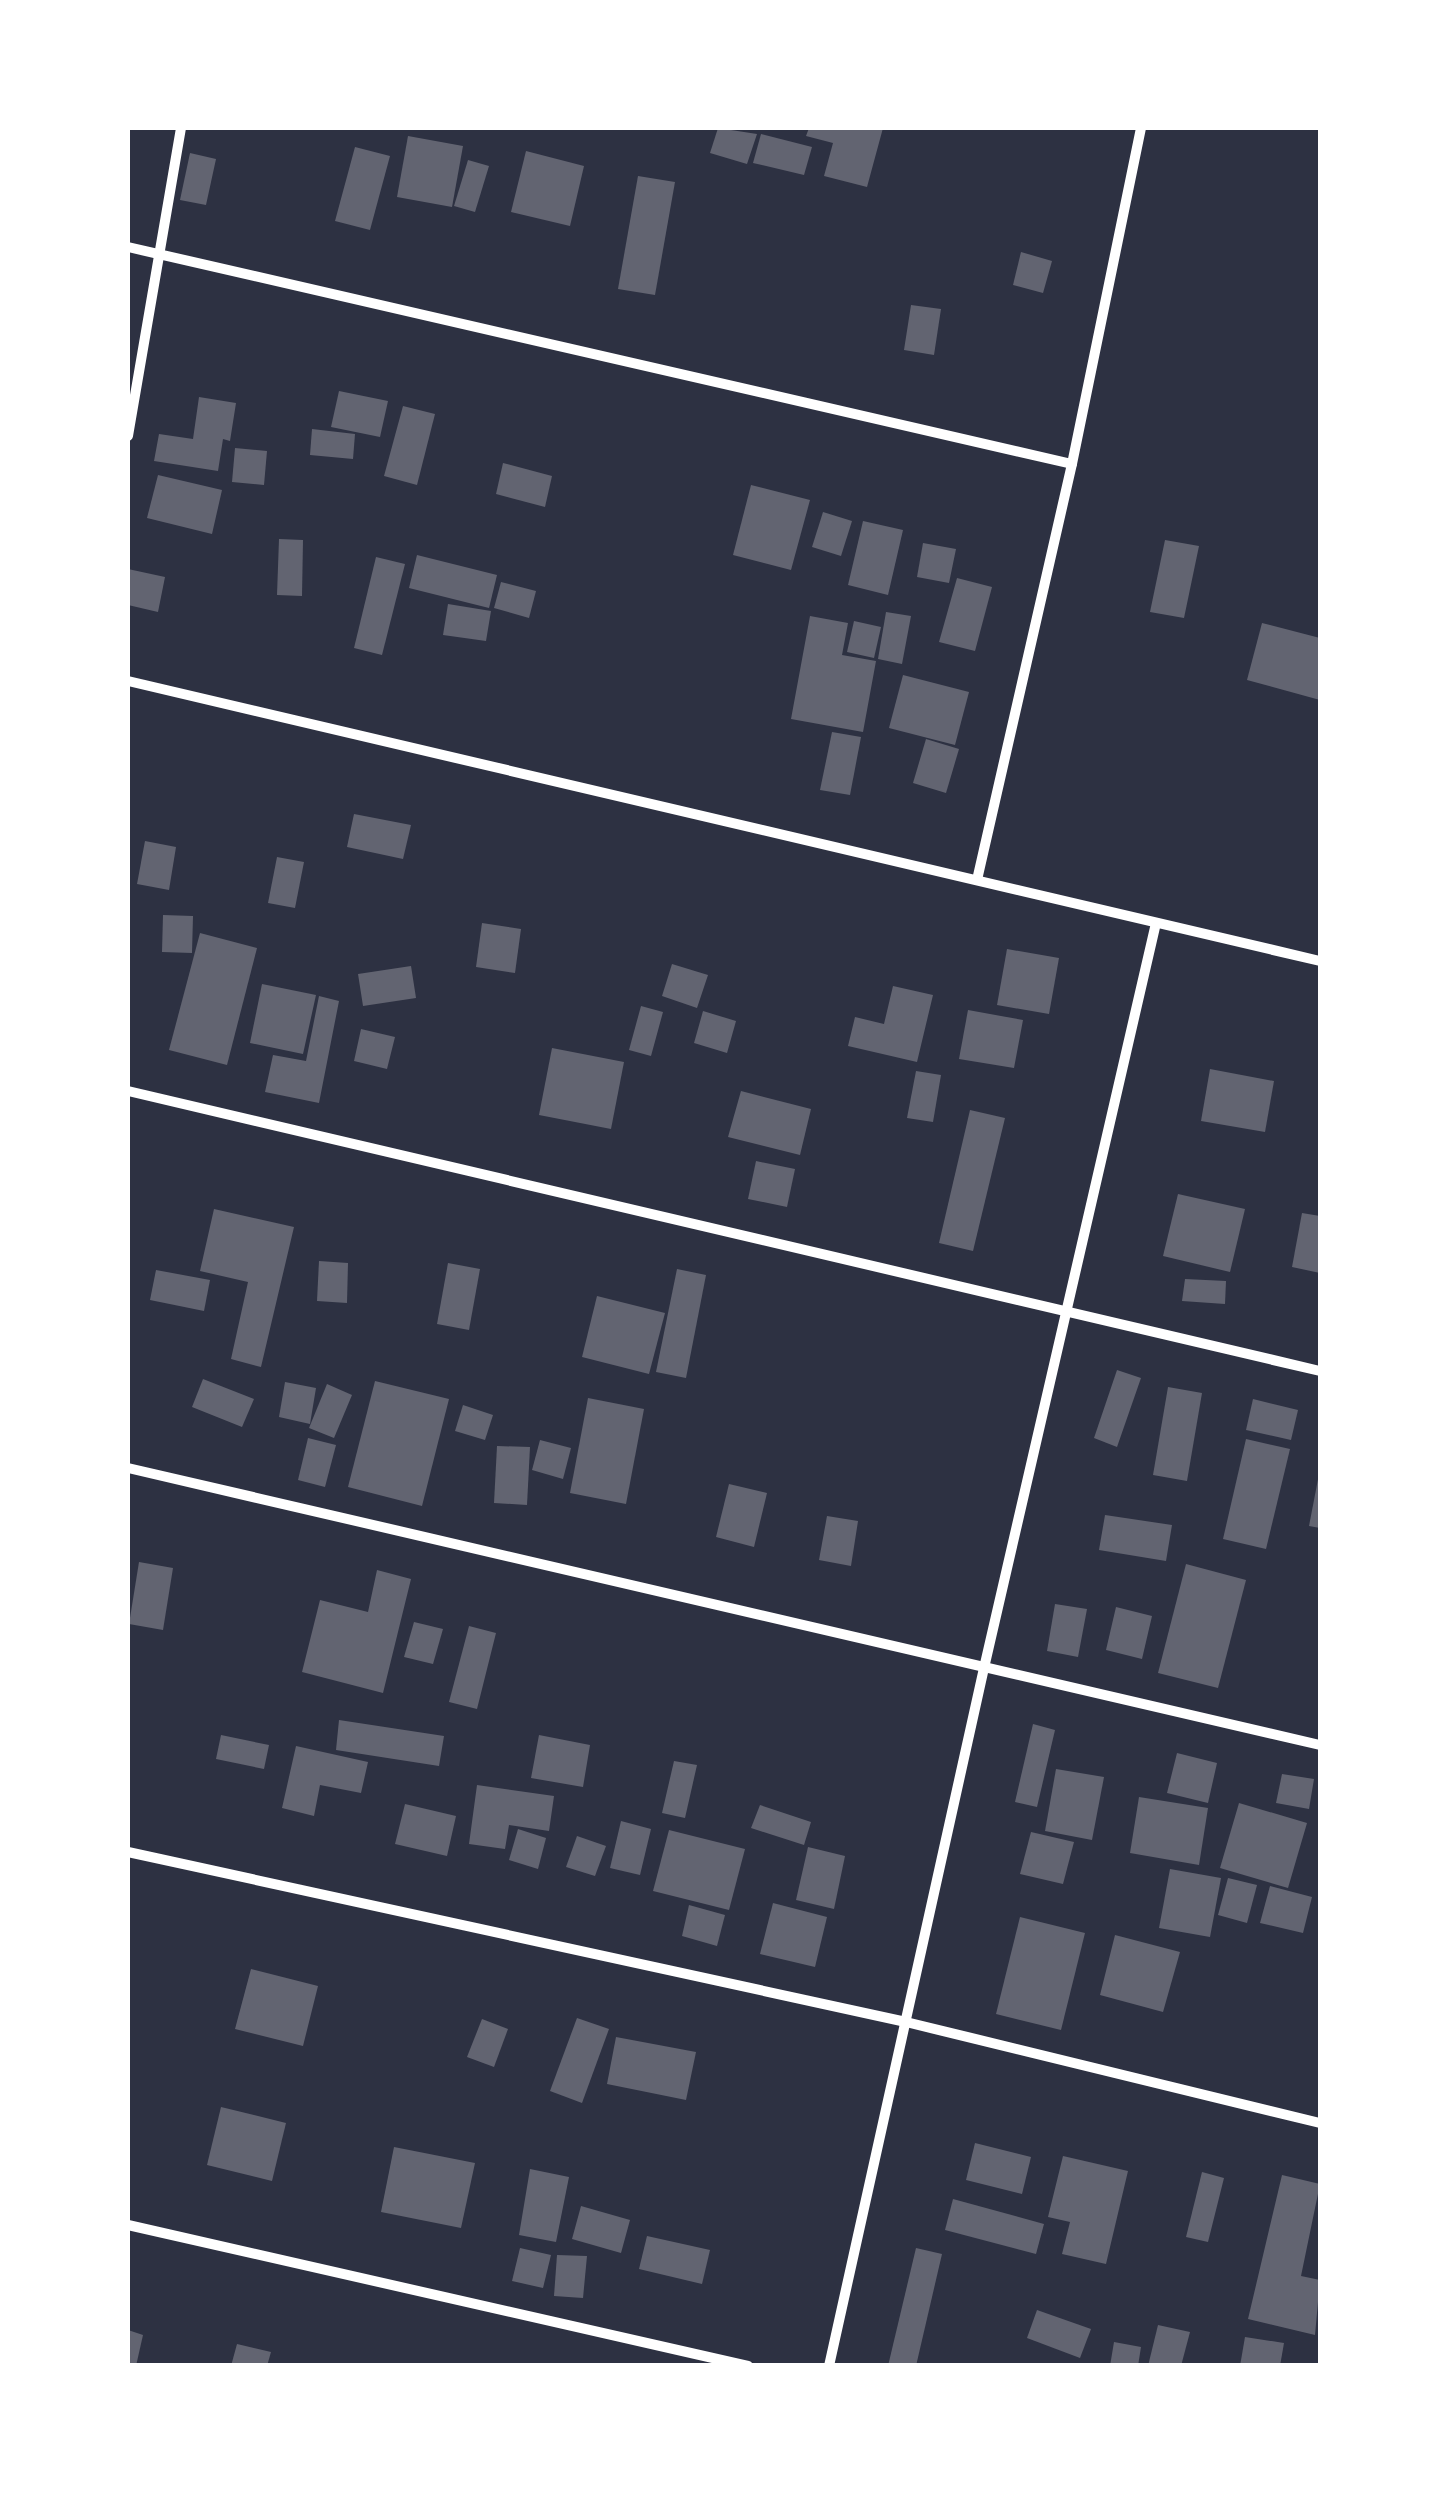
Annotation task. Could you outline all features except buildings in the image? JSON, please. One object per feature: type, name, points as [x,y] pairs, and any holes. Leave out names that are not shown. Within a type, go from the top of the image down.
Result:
[{"type":"street","points":[[128,436],[181,128]]},
{"type":"street","points":[[977,880],[1072,464],[1141,128]]},
{"type":"street","points":[[128,247],[1072,464]]},
{"type":"street","points":[[128,681],[1320,961]]},
{"type":"street","points":[[830,2366],[984,1668],[1156,924]]},
{"type":"street","points":[[128,1090],[1068,1314],[1320,1370]]},
{"type":"street","points":[[128,1468],[1320,1745]]},
{"type":"street","points":[[128,1852],[906,2022],[1320,2123]]},
{"type":"street","points":[[128,2225],[748,2366]]}]
